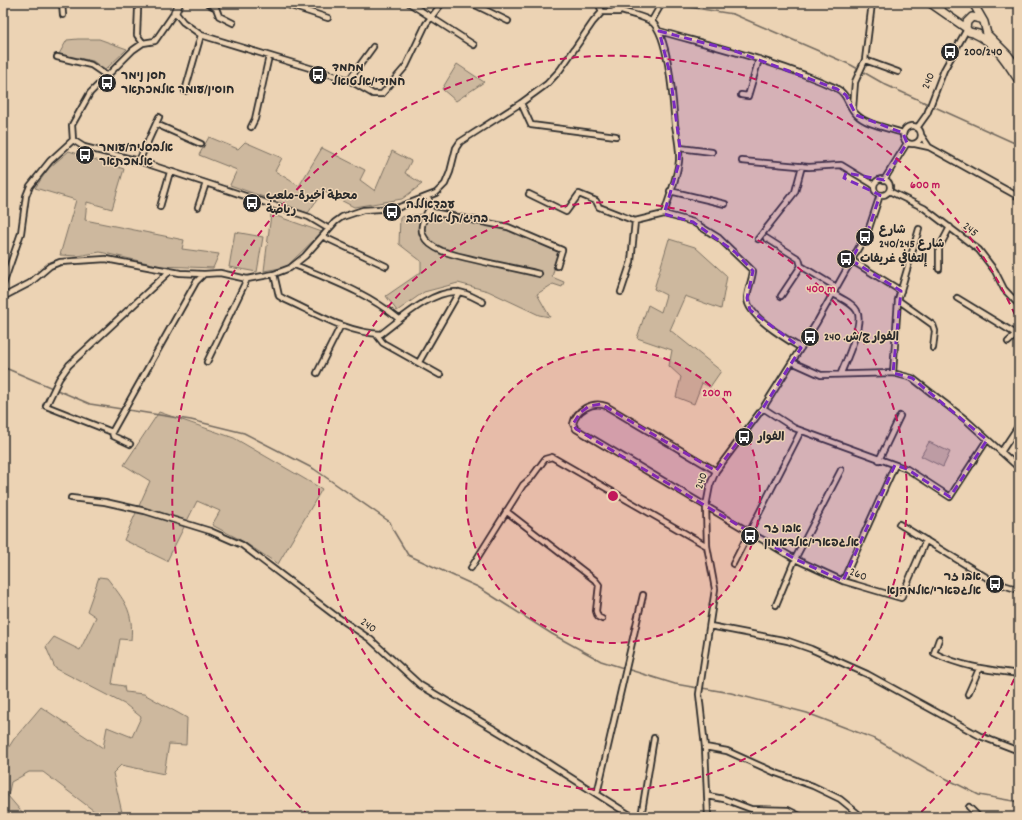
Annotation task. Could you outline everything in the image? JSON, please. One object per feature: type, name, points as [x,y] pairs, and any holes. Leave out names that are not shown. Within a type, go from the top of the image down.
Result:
[{"type":"main road","points":[[175,12],[180,3]]},
{"type":"main road","points":[[930,3],[987,41],[998,51],[1019,81]]},
{"type":"main road","points":[[936,3],[958,17],[970,18],[975,16],[981,19]]},
{"type":"main road","points":[[970,31],[970,18],[973,3]]},
{"type":"main road","points":[[973,3],[989,37],[1008,55],[1019,70]]},
{"type":"main road","points":[[970,31],[981,32],[984,27]]},
{"type":"street","points":[[62,3],[63,15]]},
{"type":"street","points":[[207,3],[216,8],[219,16],[233,23]]},
{"type":"street","points":[[282,3],[328,18]]},
{"type":"street","points":[[409,3],[432,16],[474,45]]},
{"type":"street","points":[[3,285],[21,233],[26,196],[30,186],[50,161],[72,140],[72,125],[90,93],[134,50],[143,43],[155,41],[175,12],[183,22],[201,34],[349,80],[374,94],[382,94],[406,66],[432,16],[442,3]]},
{"type":"street","points":[[471,3],[508,21]]},
{"type":"street","points":[[651,22],[662,3]]},
{"type":"street","points":[[853,110],[855,82],[865,60],[872,3]]},
{"type":"street","points":[[600,4],[602,12]]},
{"type":"street","points":[[608,12],[609,4],[621,12],[651,22],[659,31],[670,74],[680,148],[679,163],[664,214]]},
{"type":"street","points":[[138,9],[137,35],[143,43]]},
{"type":"street","points":[[3,298],[30,283],[50,266],[60,262],[106,259],[170,271],[204,274],[220,273],[247,279],[274,274],[295,265],[324,237],[328,229],[342,217],[353,212],[397,208],[436,193],[445,184],[450,172],[456,148],[460,142],[521,103],[547,84],[560,70],[593,22],[602,12],[621,12]]},
{"type":"street","points":[[659,31],[759,59],[838,89],[846,95],[856,115],[868,121],[903,133]]},
{"type":"street","name":"240","points":[[917,128],[927,114],[944,70],[960,42],[970,31]]},
{"type":"street","points":[[184,91],[201,34]]},
{"type":"street","points":[[349,80],[373,47]]},
{"type":"street","points":[[251,127],[255,119],[269,56]]},
{"type":"street","points":[[57,57],[91,65],[107,76]]},
{"type":"street","points":[[741,95],[748,96],[759,59]]},
{"type":"street","points":[[865,60],[898,72]]},
{"type":"street","points":[[521,103],[531,125],[616,136]]},
{"type":"street","points":[[139,161],[159,117]]},
{"type":"street","points":[[156,124],[201,144]]},
{"type":"street","points":[[903,133],[909,127],[917,128],[928,147]]},
{"type":"street","points":[[903,133],[903,138],[907,142],[928,147],[1019,197]]},
{"type":"street","points":[[915,144],[919,140],[920,135]]},
{"type":"street","points":[[72,140],[84,147],[139,161],[309,217],[328,229]]},
{"type":"street","points":[[884,180],[907,142]]},
{"type":"street","points":[[680,148],[712,152]]},
{"type":"street","points":[[742,161],[802,166],[840,165],[874,185]]},
{"type":"street","points":[[758,238],[795,192],[802,166]]},
{"type":"street","points":[[160,207],[170,172]]},
{"type":"street","points":[[884,180],[889,184],[889,191],[880,195],[875,192],[874,185],[877,181],[884,180]]},
{"type":"street","points":[[198,207],[206,182]]},
{"type":"street","points":[[670,191],[725,204]]},
{"type":"street","name":"245","points":[[889,191],[924,208],[979,250],[995,271],[1004,290],[1019,305]]},
{"type":"street","points":[[529,194],[566,212],[579,194],[596,201],[599,207],[635,220],[664,214],[693,222],[719,238],[753,271],[752,282],[747,298],[750,310],[786,339],[800,348]]},
{"type":"street","name":"240","points":[[708,817],[705,747],[699,694],[715,589],[707,546],[706,506],[710,485],[716,471],[763,408],[817,322],[868,231],[880,195]]},
{"type":"street","points":[[429,196],[430,209],[422,226],[423,234],[426,240],[441,250],[539,274]]},
{"type":"street","points":[[430,209],[438,214],[508,227],[556,247],[562,250],[556,266]]},
{"type":"street","points":[[621,292],[631,262],[635,220]]},
{"type":"street","points":[[939,269],[939,248],[950,227]]},
{"type":"street","points":[[892,373],[898,300],[919,229]]},
{"type":"street","points":[[324,237],[386,266]]},
{"type":"street","points":[[766,238],[799,259],[801,266],[836,287]]},
{"type":"street","points":[[851,260],[901,291]]},
{"type":"street","points":[[295,265],[358,291],[399,319]]},
{"type":"street","points":[[781,296],[801,266]]},
{"type":"street","points":[[130,444],[113,436],[112,432],[46,406],[59,379],[70,365],[170,271]]},
{"type":"street","points":[[112,432],[196,282],[204,274]]},
{"type":"street","points":[[274,274],[279,296],[341,325],[376,334],[381,334],[399,319],[438,295],[449,292],[459,292],[483,302]]},
{"type":"street","points":[[207,362],[247,279]]},
{"type":"street","points":[[419,362],[459,292]]},
{"type":"street","points":[[832,293],[853,307],[858,314],[858,326],[841,373]]},
{"type":"street","points":[[957,298],[1018,333],[1008,342]]},
{"type":"street","points":[[898,300],[933,325],[935,331],[933,348]]},
{"type":"street","points":[[317,373],[341,325]]},
{"type":"street","points":[[376,334],[383,343],[440,375]]},
{"type":"street","points":[[792,362],[820,375],[841,373],[892,373],[912,378],[965,419],[1019,468]]},
{"type":"street","name":"260","points":[[716,471],[606,406],[596,404],[589,406],[574,420],[573,424],[576,429],[795,559],[843,581],[901,598],[926,540]]},
{"type":"street","points":[[1019,406],[1019,412]]},
{"type":"street","points":[[763,408],[801,431],[907,469],[950,497],[988,440]]},
{"type":"street","points":[[879,460],[900,416]]},
{"type":"street","points":[[1000,452],[1019,425]]},
{"type":"street","points":[[733,564],[801,431]]},
{"type":"street","points":[[471,568],[523,485],[531,478],[545,459],[552,457],[707,546]]},
{"type":"street","points":[[843,581],[895,465]]},
{"type":"street","points":[[776,605],[795,559],[841,470]]},
{"type":"street","name":"240","points":[[71,498],[105,502],[164,517],[210,531],[242,545],[333,614],[370,639],[420,685],[507,737],[632,817]]},
{"type":"street","points":[[506,511],[595,580],[599,585],[596,611],[598,617],[602,619]]},
{"type":"street","points":[[899,524],[994,582],[1019,590]]},
{"type":"street","points":[[597,794],[643,594]]},
{"type":"street","points":[[710,626],[788,641],[811,649],[867,674],[980,736],[1019,751]]},
{"type":"street","points":[[939,639],[934,653],[950,661],[979,668],[1019,674]]},
{"type":"street","points":[[968,694],[979,668]]},
{"type":"street","points":[[641,817],[654,738]]},
{"type":"street","points":[[705,747],[727,751],[776,773],[813,786],[840,798],[862,817]]},
{"type":"street","points":[[708,796],[724,799],[751,809],[788,810],[802,817]]},
{"type":"street","points":[[969,807],[979,817]]},
{"type":"highlighted area","points":[[659,31],[735,51],[837,89],[846,95],[856,115],[903,133],[907,143],[884,180],[846,173],[844,178],[880,195],[868,231],[851,260],[901,291],[893,373],[912,378],[987,440],[950,497],[907,469],[895,465],[843,581],[795,559],[576,429],[573,424],[580,413],[589,406],[601,404],[716,471],[763,408],[801,348],[750,310],[747,298],[753,271],[735,252],[693,222],[664,214],[679,163],[680,148],[670,74]]},
{"type":"shaded area","points":[[99,39],[127,49],[105,70],[93,61],[59,54],[67,40]]},
{"type":"shaded area","points":[[457,64],[484,82],[456,101],[442,89]]},
{"type":"shaded area","points":[[209,137],[238,149],[245,142],[282,158],[275,171],[299,186],[322,148],[365,170],[360,180],[375,191],[392,151],[411,161],[405,173],[422,184],[402,199],[354,207],[323,191],[308,213],[230,185],[237,170],[199,155]]},
{"type":"shaded area","points":[[69,151],[124,169],[112,209],[87,202],[85,220],[184,240],[182,249],[219,254],[213,268],[161,266],[100,252],[78,256],[60,255],[76,200],[35,188],[49,168]]},
{"type":"shaded area","points":[[429,213],[513,229],[559,250],[552,277],[564,282],[562,287],[553,284],[537,294],[550,317],[539,315],[488,291],[458,283],[424,292],[397,311],[386,296],[421,272],[421,261],[399,244],[400,217]]},
{"type":"shaded area","points":[[271,214],[322,232],[286,267],[264,271]]},
{"type":"shaded area","points":[[235,232],[263,237],[257,272],[229,267]]},
{"type":"shaded area","points":[[669,239],[695,247],[727,276],[721,309],[685,296],[670,330],[721,371],[710,387],[702,383],[694,404],[676,397],[681,377],[669,366],[672,350],[637,338],[648,305],[661,312],[666,295],[654,289]]},
{"type":"shaded area","points":[[159,412],[234,438],[322,489],[278,564],[239,539],[212,525],[220,511],[197,501],[167,561],[124,540],[150,481],[124,465]]},
{"type":"shaded area","points":[[929,442],[950,452],[943,467],[921,456]]},
{"type":"shaded area","points":[[99,577],[107,578],[118,593],[126,606],[131,621],[131,640],[120,639],[112,684],[124,686],[125,692],[144,694],[187,718],[186,745],[169,744],[164,774],[121,765],[113,773],[123,817],[102,817],[43,772],[29,772],[11,782],[8,796],[20,810],[29,817],[3,817],[3,756],[14,739],[41,707],[103,748],[107,727],[132,737],[141,717],[126,705],[55,668],[46,647],[54,637],[80,650],[96,617],[87,611]]},
{"type":"waterway","points":[[664,3],[733,14],[851,65],[886,85],[1019,145]]},
{"type":"waterway","points":[[3,367],[90,404],[191,420],[244,433],[314,469],[390,522],[408,555],[478,587],[552,634],[601,661],[675,684],[698,688]]},
{"type":"waterway","points":[[702,688],[731,693],[807,713],[875,739],[929,770],[979,795],[1019,802]]},
{"type":"place","name":"200/240","points":[[950,52]]},
{"type":"place","name":"מחמד חמודי/אלטואל","points":[[318,75]]},
{"type":"place","name":"חסן נימר חוסין/עומר אלמכתאר","points":[[107,83]]},
{"type":"place","name":"אלבסליה/עומר אלמכתאר","points":[[85,155]]},
{"type":"place","name":"محطة أخيرة-ملعب رياضة","points":[[252,203]]},
{"type":"place","name":"עבדאללה בהיג/תל אלדהב","points":[[392,212]]},
{"type":"place","name":"شارع 240/شارع 245","points":[[865,237]]},
{"type":"place","name":"إلتفافي غريفات","points":[[846,259]]},
{"type":"place","name":"الفوار ج/ش. 240","points":[[810,337]]},
{"type":"place","name":"الفوار","points":[[744,437]]},
{"type":"place","name":"אבו זר אלגפארי/אלדאמון","points":[[750,536]]},
{"type":"place","name":"אבו זר אלגפארי/אלמהנא","points":[[995,584]]}]
